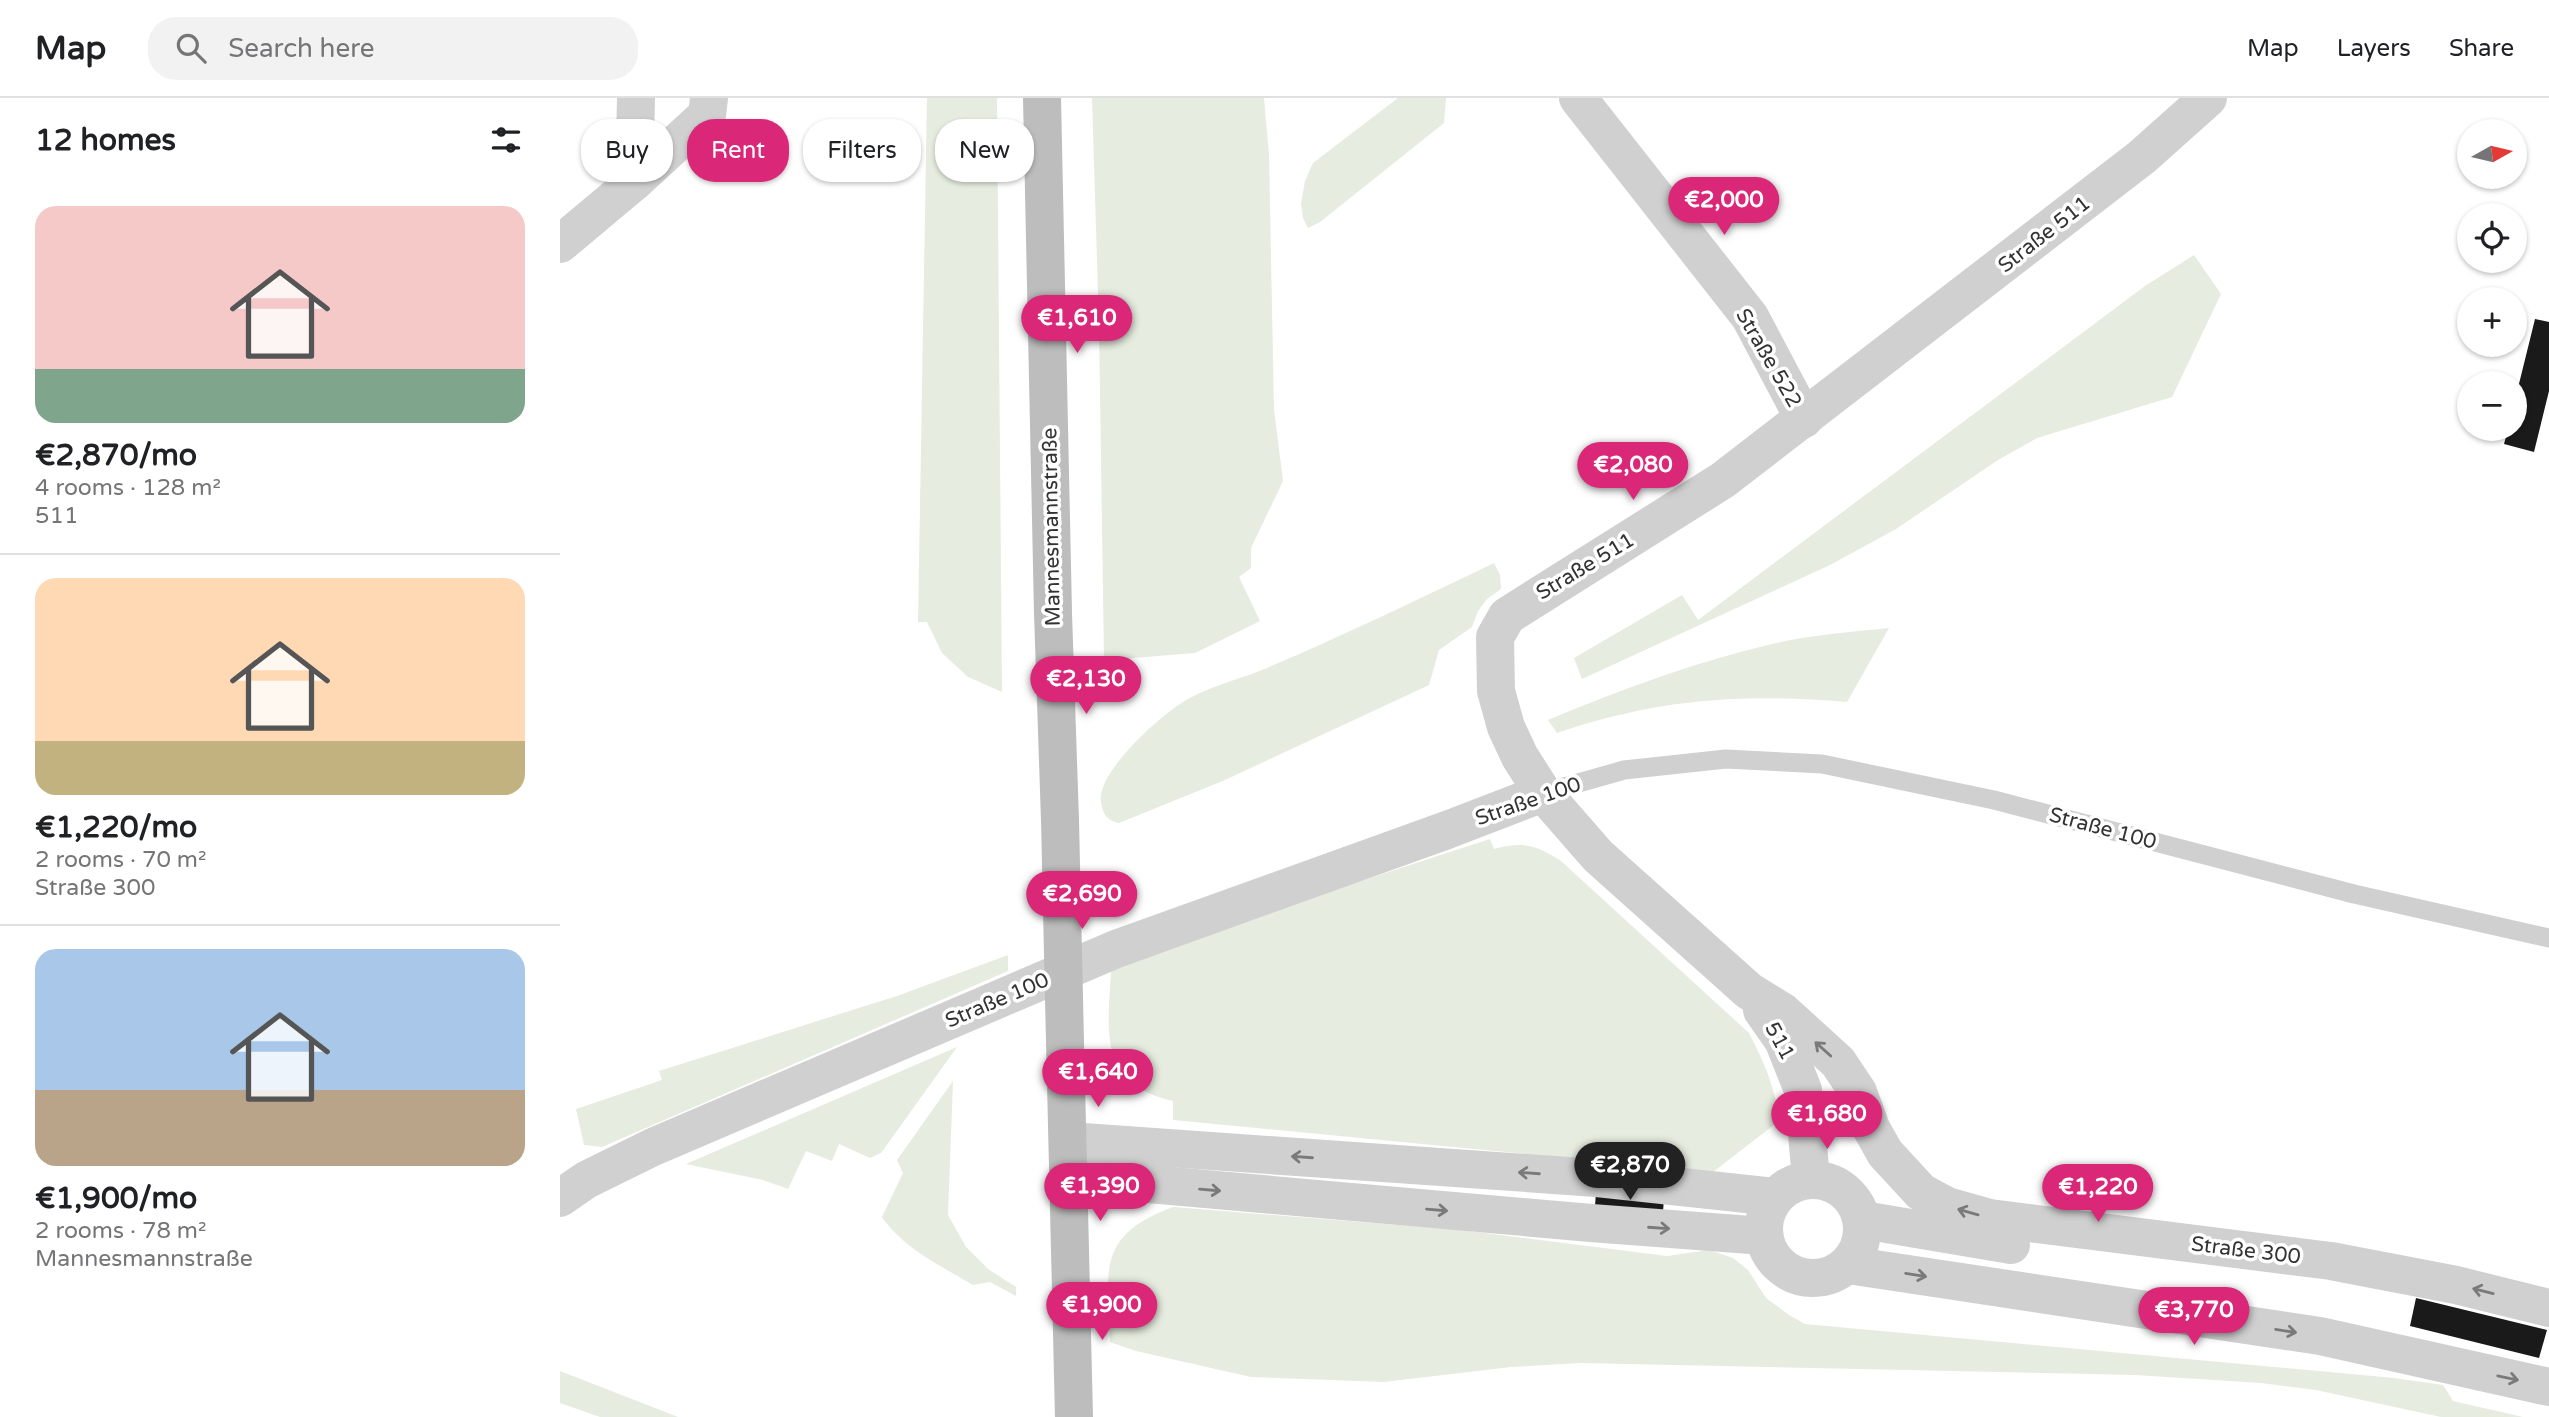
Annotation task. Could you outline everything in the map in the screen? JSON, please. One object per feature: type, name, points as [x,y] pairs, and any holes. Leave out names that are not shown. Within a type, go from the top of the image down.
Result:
[{"type":"main road","name":"Mannesmannstraße","points":[[1042,98],[1074,1417]]},
{"type":"street","points":[[636,98],[636,119]]},
{"type":"street","points":[[673,146],[707,115],[709,98]]},
{"type":"street","name":"Straße 522","points":[[1578,98],[1750,317],[1804,419]]},
{"type":"street","name":"Straße 511","points":[[1749,991],[1598,856],[1543,793],[1520,757],[1506,727],[1496,691],[1496,637],[1507,616],[1723,480],[1804,419],[2142,157],[2208,98]]},
{"type":"street","points":[[560,244],[634,182]]},
{"type":"street","name":"Straße 100","points":[[560,1198],[586,1180],[653,1147],[1116,949],[1543,793]]},
{"type":"street","name":"511","points":[[1749,991],[1783,1040],[1803,1090],[1811,1179]]},
{"type":"street","name":"Straße 300","points":[[1749,991],[1783,1012],[1838,1062],[1858,1092],[1871,1128],[1885,1153],[1921,1192],[1947,1206],[2002,1220],[2331,1261],[2456,1285],[2549,1308]]},
{"type":"street","points":[[1069,1159],[1597,1178],[1775,1197]]},
{"type":"street","points":[[1069,1159],[1591,1223],[1764,1236]]},
{"type":"street","points":[[1811,1179],[1839,1186],[1850,1195],[1863,1220],[1863,1237],[1848,1265],[1835,1274],[1821,1278],[1805,1278],[1790,1273],[1777,1264],[1768,1251],[1764,1236],[1764,1222],[1775,1197],[1798,1182],[1811,1179]]},
{"type":"street","points":[[1863,1220],[1979,1241],[2155,1259],[2194,1262],[2331,1261]]},
{"type":"street","points":[[1848,1265],[2320,1336],[2549,1387]]},
{"type":"lane","name":"Straße 100","points":[[1543,793],[1624,770],[1726,759],[1822,764],[1994,800],[2354,894],[2549,938]]},
{"type":"shaded area","points":[[927,98],[997,98],[997,119],[935,119],[935,182],[998,182],[1002,692],[968,677],[942,653],[927,622],[918,622]]},
{"type":"shaded area","points":[[1092,98],[1264,98],[1269,155],[1274,410],[1283,481],[1251,548],[1251,568],[1239,577],[1260,621],[1195,653],[1133,658],[1114,665],[1118,678],[1114,679],[1104,658],[1099,326]]},
{"type":"shaded area","points":[[1398,98],[1446,98],[1444,123],[1320,222],[1308,228],[1301,204],[1305,181],[1313,163]]},
{"type":"shaded area","points":[[2194,255],[2221,294],[2172,397],[2037,438],[1998,460],[1896,529],[1830,565],[1582,679],[1574,658],[1682,595],[1698,620],[2145,286]]},
{"type":"shaded area","points":[[1494,563],[1500,575],[1501,589],[1487,599],[1478,611],[1472,627],[1439,650],[1429,685],[1225,780],[1119,823],[1111,820],[1102,809],[1102,789],[1119,761],[1160,719],[1183,702],[1201,692],[1320,645]]},
{"type":"shaded area","points":[[1889,628],[1847,702],[1771,698],[1700,701],[1630,713],[1557,733],[1548,720],[1658,678],[1743,651],[1801,638]]},
{"type":"shaded area","points":[[1490,839],[1494,849],[1513,845],[1529,846],[1561,861],[1749,1033],[1768,1076],[1779,1121],[1713,1172],[1173,1120],[1173,1101],[1148,1093],[1131,1082],[1119,1068],[1112,1052],[1109,1034],[1111,970],[1250,917]]},
{"type":"shaded area","points":[[1008,955],[1008,971],[602,1147],[584,1145],[576,1109],[662,1080],[659,1071],[897,996]]},
{"type":"shaded area","points":[[957,1047],[881,1153],[870,1158],[839,1144],[832,1161],[806,1151],[788,1189],[763,1180],[686,1164]]},
{"type":"shaded area","points":[[953,1081],[948,1215],[966,1247],[988,1269],[1016,1287],[1016,1296],[990,1282],[973,1285],[948,1271],[901,1238],[882,1217],[903,1173],[897,1160]]},
{"type":"shaded area","points":[[1173,1207],[1461,1230],[1667,1256],[1709,1250],[1733,1258],[1748,1270],[1766,1298],[1805,1324],[2394,1378],[2443,1385],[2453,1401],[2523,1417],[2441,1417],[2316,1390],[2261,1383],[2135,1375],[1581,1363],[1511,1367],[1384,1382],[1251,1377],[1136,1351],[1110,1342],[1108,1276],[1118,1244],[1130,1230]]},
{"type":"shaded area","points":[[560,1371],[678,1417],[600,1417],[560,1403]]},
{"type":"building","points":[[2535,319],[2549,322],[2549,391],[2534,452],[2504,444],[2505,441],[2527,441],[2527,371],[2522,371]]},
{"type":"building","points":[[1596,1192],[1664,1198],[1663,1212],[1595,1206]]},
{"type":"building","points":[[2416,1298],[2547,1330],[2539,1358],[2410,1326]]}]
